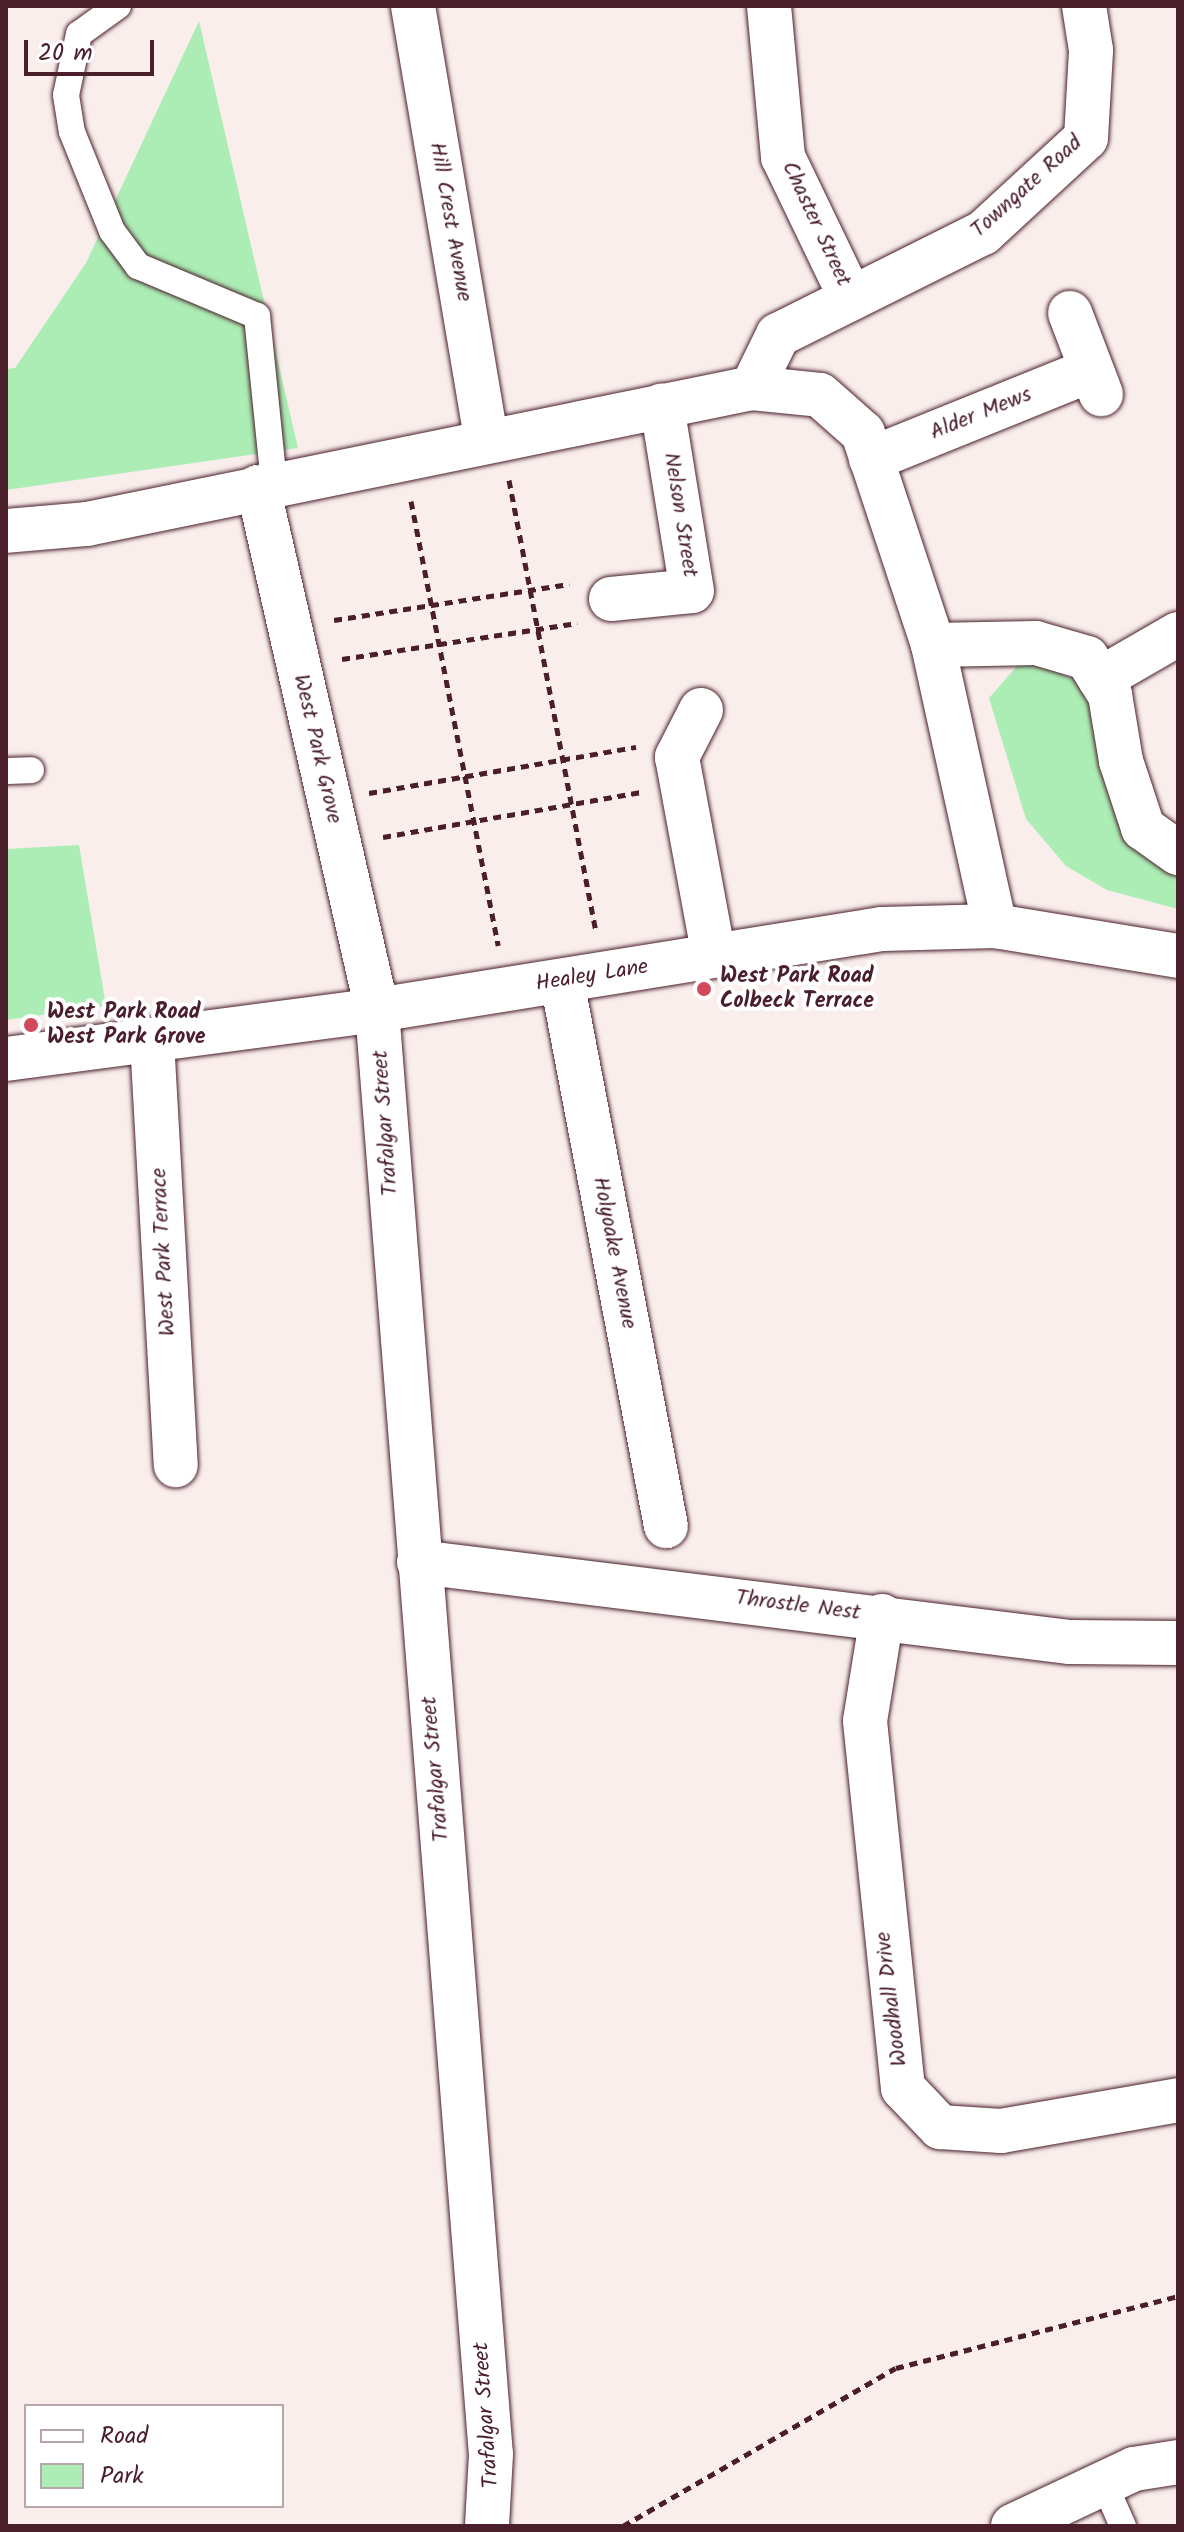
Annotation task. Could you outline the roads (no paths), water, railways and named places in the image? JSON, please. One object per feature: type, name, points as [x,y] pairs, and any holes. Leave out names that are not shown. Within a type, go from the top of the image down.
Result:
[{"type":"street","name":"Hill Crest Avenue","points":[[413,6],[494,437]]},
{"type":"street","name":"Chaster Street","points":[[769,6],[783,157],[851,298]]},
{"type":"street","name":"Towngate Road","points":[[752,388],[778,335],[983,233],[1086,138],[1091,50],[1084,6]]},
{"type":"street","name":"Alder Mews","points":[[871,459],[1096,382],[1070,313]]},
{"type":"street","points":[[6,531],[87,524],[494,437],[752,388],[820,395],[863,433],[933,645],[995,926]]},
{"type":"street","name":"Nelson Street","points":[[611,599],[692,591],[662,405]]},
{"type":"street","name":"West Park Grove","points":[[266,486],[294,646],[377,1010]]},
{"type":"street","points":[[1100,679],[1178,634]]},
{"type":"street","points":[[933,645],[1036,643],[1087,658],[1100,679],[1143,828],[1178,853]]},
{"type":"street","points":[[701,710],[679,771],[714,956]]},
{"type":"street","name":"Healey Lane","points":[[6,1059],[377,1010],[882,929],[995,926],[1178,956]]},
{"type":"street","name":"Holyoake Avenue","points":[[562,981],[666,1526]]},
{"type":"street","name":"Trafalgar Street","points":[[377,1010],[491,2454],[487,2526]]},
{"type":"street","name":"West Park Terrace","points":[[152,1040],[176,1465]]},
{"type":"street","name":"Throstle Nest","points":[[419,1562],[882,1616],[1070,1642],[1178,1643]]},
{"type":"street","name":"Woodhall Drive","points":[[882,1616],[865,1721],[903,2088],[940,2127],[1001,2131],[1178,2100]]},
{"type":"street","points":[[1013,2526],[1104,2483],[1178,2462]]},
{"type":"lane","points":[[118,6],[79,34],[66,95],[72,132],[112,231],[138,266],[257,316],[266,486]]},
{"type":"lane","points":[[1104,2483],[1123,2526]]},
{"type":"place","name":"West Park Road Colbeck Terrace","points":[[704,989]]},
{"type":"place","name":"West Park Road West Park Grove","points":[[31,1025]]}]
